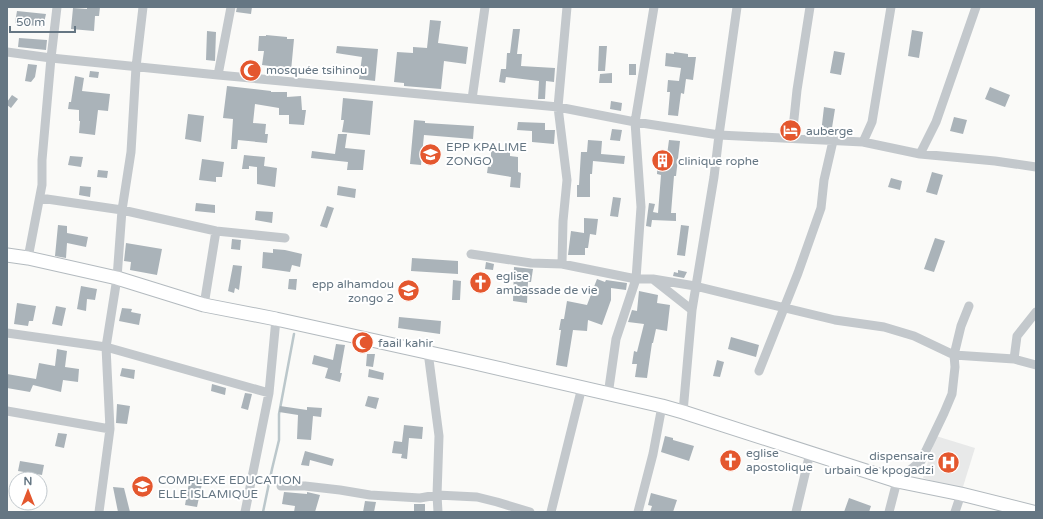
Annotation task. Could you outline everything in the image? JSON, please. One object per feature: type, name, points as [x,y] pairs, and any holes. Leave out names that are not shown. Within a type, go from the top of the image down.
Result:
[{"type":"street","points":[[28,258],[42,185],[42,160],[57,7]]},
{"type":"street","points":[[99,512],[110,429],[106,347],[117,278],[122,210],[131,152],[136,67],[143,7]]},
{"type":"street","points":[[218,75],[231,7]]},
{"type":"street","points":[[472,99],[485,7]]},
{"type":"street","points":[[562,264],[563,221],[567,180],[558,107],[566,7]]},
{"type":"street","points":[[608,394],[616,339],[636,279],[641,207],[636,122],[654,7]]},
{"type":"street","points":[[683,412],[695,286],[714,177],[737,7]]},
{"type":"street","points":[[792,138],[797,90],[810,7]]},
{"type":"street","points":[[863,142],[872,122],[891,7]]},
{"type":"street","points":[[920,154],[936,122],[974,9],[976,7]]},
{"type":"street","points":[[7,52],[136,67],[558,107],[636,122],[719,135],[863,142],[920,154],[995,161],[1036,167]]},
{"type":"street","points":[[759,371],[821,208],[824,180],[833,141]]},
{"type":"street","points":[[40,198],[122,210],[216,231],[285,238]]},
{"type":"street","points":[[204,305],[216,231]]},
{"type":"street","points":[[471,254],[531,262],[562,264],[636,279],[653,279],[695,286],[835,320],[884,327],[914,336],[954,355],[1014,359],[1036,365]]},
{"type":"street","points":[[7,255],[28,258],[117,278],[204,305],[428,352],[662,406],[897,481],[961,494],[1032,512]]},
{"type":"street","points":[[653,279],[692,310]]},
{"type":"street","points":[[889,512],[897,481],[921,461],[952,394],[955,367],[954,355],[961,326],[969,306]]},
{"type":"street","points":[[1014,359],[1017,336],[1036,312]]},
{"type":"street","points":[[245,512],[269,393],[276,319]]},
{"type":"street","points":[[7,333],[106,347],[269,393]]},
{"type":"street","points":[[428,352],[439,436],[437,495],[438,512]]},
{"type":"street","points":[[551,512],[582,387]]},
{"type":"street","points":[[638,512],[653,454],[662,406]]},
{"type":"street","points":[[7,411],[110,429]]},
{"type":"street","points":[[796,512],[810,453]]},
{"type":"street","points":[[281,486],[305,486],[370,495],[420,498],[437,495],[477,497],[530,512]]},
{"type":"street","points":[[956,512],[961,494]]},
{"type":"shaded area","name":"dispensaire urbain de kpogadzi","points":[[936,436],[975,448],[962,490],[923,478]]},
{"type":"building","points":[[87,7],[100,7],[99,16],[95,16],[94,31],[71,29],[73,8],[87,9]]},
{"type":"building","points":[[237,7],[252,7],[251,14],[236,12]]},
{"type":"building","points":[[17,11],[46,14],[43,27],[15,23]]},
{"type":"building","points":[[430,20],[441,21],[438,43],[468,47],[466,64],[444,61],[441,89],[404,86],[404,83],[394,82],[397,52],[413,53],[413,47],[427,48]]},
{"type":"building","points":[[513,29],[520,29],[517,54],[522,54],[521,66],[555,68],[554,82],[546,81],[545,99],[538,99],[539,81],[506,77],[505,83],[499,82],[501,69],[506,69],[507,53],[510,53]]},
{"type":"building","points":[[912,30],[923,32],[919,58],[908,56]]},
{"type":"building","points":[[207,31],[216,32],[215,61],[206,60]]},
{"type":"building","points":[[266,35],[294,39],[291,71],[278,70],[278,67],[262,65],[264,51],[258,51],[259,36]]},
{"type":"building","points":[[19,38],[47,40],[46,50],[18,47]]},
{"type":"building","points":[[337,46],[378,49],[375,81],[359,79],[362,57],[336,53]]},
{"type":"building","points":[[599,46],[607,46],[605,71],[598,71]]},
{"type":"building","points":[[834,51],[845,53],[841,75],[830,73]]},
{"type":"building","points":[[674,52],[688,54],[688,57],[696,57],[693,80],[686,79],[684,94],[681,93],[678,116],[668,115],[670,92],[667,92],[668,80],[679,81],[681,68],[665,66],[666,53],[674,54]]},
{"type":"building","points":[[28,64],[37,65],[35,77],[31,82],[25,81]]},
{"type":"building","points":[[629,64],[636,64],[636,75],[629,75]]},
{"type":"building","points":[[90,71],[99,72],[98,78],[89,77]]},
{"type":"building","points":[[612,73],[612,83],[599,83],[600,74]]},
{"type":"building","points":[[75,76],[84,78],[82,91],[110,94],[108,111],[98,110],[95,135],[79,133],[79,110],[68,109],[69,102],[71,102]]},
{"type":"building","points":[[227,86],[271,92],[287,92],[287,97],[301,96],[302,110],[306,110],[304,125],[289,124],[289,115],[279,115],[279,108],[255,104],[253,123],[266,124],[265,134],[268,134],[267,143],[238,140],[237,149],[231,149],[233,119],[223,118]]},
{"type":"building","points":[[990,87],[1010,95],[1005,107],[985,99]]},
{"type":"building","points":[[12,95],[18,99],[11,108],[7,105],[7,102]]},
{"type":"building","points":[[343,98],[373,101],[370,135],[342,132],[344,120],[341,120]]},
{"type":"building","points":[[611,101],[622,103],[621,111],[610,109]]},
{"type":"building","points":[[824,107],[835,109],[831,134],[821,133]]},
{"type":"building","points":[[188,114],[204,116],[201,142],[185,139]]},
{"type":"building","points":[[954,117],[967,120],[963,134],[950,131]]},
{"type":"building","points":[[414,120],[425,121],[425,123],[474,126],[473,139],[424,135],[421,165],[410,164]]},
{"type":"building","points":[[518,122],[545,123],[545,130],[555,130],[554,144],[532,142],[532,131],[517,130]]},
{"type":"building","points":[[612,129],[622,130],[620,141],[610,140]]},
{"type":"building","points":[[338,134],[347,134],[345,148],[365,150],[363,170],[347,170],[348,162],[311,158],[312,151],[335,154]]},
{"type":"building","points":[[588,140],[602,141],[601,154],[625,156],[624,164],[593,161],[592,174],[590,174],[590,197],[577,197],[581,152],[587,152]]},
{"type":"building","points":[[669,140],[680,141],[676,176],[674,176],[671,213],[676,213],[676,221],[652,220],[651,227],[646,226],[649,203],[655,204],[653,212],[658,213],[661,175],[657,174],[658,155],[667,155]]},
{"type":"building","points":[[491,150],[510,151],[510,156],[518,157],[518,172],[521,173],[520,188],[510,187],[511,177],[487,173],[488,166],[491,167]]},
{"type":"building","points":[[244,155],[265,157],[264,166],[277,168],[275,187],[257,184],[257,167],[249,166],[249,169],[242,169]]},
{"type":"building","points":[[70,156],[83,157],[81,167],[68,165]]},
{"type":"building","points":[[202,159],[224,162],[222,177],[216,177],[216,182],[199,180]]},
{"type":"building","points":[[98,170],[108,171],[107,178],[97,177]]},
{"type":"building","points":[[932,172],[943,175],[937,195],[926,192]]},
{"type":"building","points":[[891,178],[902,181],[900,190],[888,187]]},
{"type":"building","points":[[80,186],[91,187],[90,197],[79,195]]},
{"type":"building","points":[[338,186],[356,189],[355,198],[337,195]]},
{"type":"building","points":[[613,197],[621,198],[618,217],[610,216]]},
{"type":"building","points":[[196,203],[215,205],[215,213],[195,211]]},
{"type":"building","points":[[327,206],[334,208],[327,228],[320,226]]},
{"type":"building","points":[[256,211],[273,212],[272,223],[255,220]]},
{"type":"building","points":[[584,218],[598,219],[596,235],[590,234],[588,248],[585,248],[585,255],[568,255],[571,231],[584,233]]},
{"type":"building","points":[[58,225],[67,226],[67,233],[88,237],[86,247],[67,243],[66,258],[55,256]]},
{"type":"building","points":[[681,225],[689,226],[685,256],[677,255]]},
{"type":"building","points":[[935,238],[945,241],[934,272],[924,269]]},
{"type":"building","points":[[232,239],[241,240],[240,250],[231,249]]},
{"type":"building","points":[[126,243],[162,249],[157,275],[130,270],[131,262],[124,261]]},
{"type":"building","points":[[273,249],[302,254],[300,267],[292,265],[290,272],[262,268],[263,252],[273,253]]},
{"type":"building","points":[[412,258],[458,261],[458,274],[411,271]]},
{"type":"building","points":[[486,262],[494,264],[493,270],[485,269]]},
{"type":"building","points":[[233,265],[242,266],[239,290],[235,288],[234,293],[228,291]]},
{"type":"building","points":[[514,267],[533,269],[531,282],[528,282],[527,303],[513,301]]},
{"type":"building","points":[[678,270],[687,272],[684,278],[673,276],[674,272],[678,273]]},
{"type":"building","points":[[289,279],[297,279],[296,290],[288,289]]},
{"type":"building","points":[[597,279],[605,282],[606,280],[627,283],[626,290],[611,288],[611,300],[602,325],[588,320],[587,331],[573,330],[567,367],[556,365],[561,330],[559,330],[561,319],[564,319],[567,301],[587,305]]},
{"type":"building","points":[[453,280],[461,281],[460,300],[452,300]]},
{"type":"building","points":[[81,286],[97,289],[95,300],[87,299],[86,311],[77,309]]},
{"type":"building","points":[[639,291],[658,295],[657,303],[670,305],[667,331],[656,329],[652,343],[647,378],[635,377],[637,364],[632,364],[634,351],[637,352],[644,324],[628,322],[632,310],[637,311]]},
{"type":"building","points":[[17,303],[36,306],[33,321],[29,321],[28,326],[14,324]]},
{"type":"building","points":[[56,306],[66,308],[62,326],[52,324]]},
{"type":"building","points":[[122,308],[132,309],[131,312],[141,314],[139,325],[119,321]]},
{"type":"building","points":[[399,317],[441,321],[440,334],[398,328]]},
{"type":"building","points":[[731,337],[759,345],[756,357],[728,349]]},
{"type":"building","points":[[336,344],[345,345],[340,373],[342,373],[340,382],[325,378],[328,368],[312,364],[314,355],[333,360]]},
{"type":"building","points":[[57,349],[67,351],[65,367],[79,369],[78,382],[63,380],[61,392],[33,385],[30,392],[7,388],[7,374],[36,379],[39,363],[55,366]]},
{"type":"building","points":[[367,354],[375,354],[373,367],[366,366]]},
{"type":"building","points":[[717,360],[724,362],[720,377],[713,376]]},
{"type":"building","points":[[122,368],[135,370],[134,379],[120,376]]},
{"type":"building","points":[[369,369],[384,373],[383,380],[368,377]]},
{"type":"building","points":[[212,384],[226,388],[225,395],[211,391]]},
{"type":"building","points":[[245,393],[252,394],[248,410],[241,408]]},
{"type":"building","points":[[368,396],[379,398],[376,409],[365,406]]},
{"type":"building","points":[[117,404],[130,406],[127,424],[116,423]]},
{"type":"building","points":[[280,406],[307,410],[307,407],[322,408],[321,417],[313,416],[311,440],[297,439],[298,415],[279,412]]},
{"type":"building","points":[[404,425],[423,427],[422,439],[409,438],[407,459],[401,458],[402,454],[392,453],[394,441],[402,442]]},
{"type":"building","points":[[58,433],[67,434],[64,448],[55,446]]},
{"type":"building","points":[[665,436],[694,446],[689,461],[661,452]]},
{"type":"building","points":[[305,451],[334,459],[332,466],[310,460],[309,466],[301,465]]},
{"type":"building","points":[[20,461],[44,465],[43,471],[18,471]]},
{"type":"building","points":[[190,477],[203,479],[197,507],[185,505]]},
{"type":"building","points":[[113,487],[124,488],[130,512],[118,512]]},
{"type":"building","points":[[284,492],[307,494],[307,492],[320,495],[315,512],[294,512],[295,506],[282,504]]},
{"type":"building","points":[[651,493],[677,500],[673,512],[650,512],[652,506],[648,505]]},
{"type":"building","points":[[849,498],[871,506],[869,512],[844,512]]},
{"type":"building","points":[[365,501],[376,502],[374,512],[363,512]]},
{"type":"building","points":[[414,504],[425,504],[425,512],[414,512]]},
{"type":"waterway","points":[[263,512],[279,440],[279,414],[294,334]]},
{"type":"place","name":"mosquée tsihinou","points":[[251,70]]},
{"type":"place","name":"auberge","points":[[790,131]]},
{"type":"place","name":"EPP KPALIME ZONGO","points":[[430,154]]},
{"type":"place","name":"clinique rophe","points":[[662,161]]},
{"type":"place","name":"eglise ambassade de vie","points":[[480,283]]},
{"type":"place","name":"epp alhamdou zongo 2","points":[[409,291]]},
{"type":"place","name":"faail kahir","points":[[363,343]]},
{"type":"place","name":"eglise apostolique","points":[[730,460]]},
{"type":"place","name":"dispensaire urbain de kpogadzi","points":[[949,463]]},
{"type":"place","name":"COMPLEXE EDUCATION ELLE ISLAMIQUE","points":[[142,487]]}]
